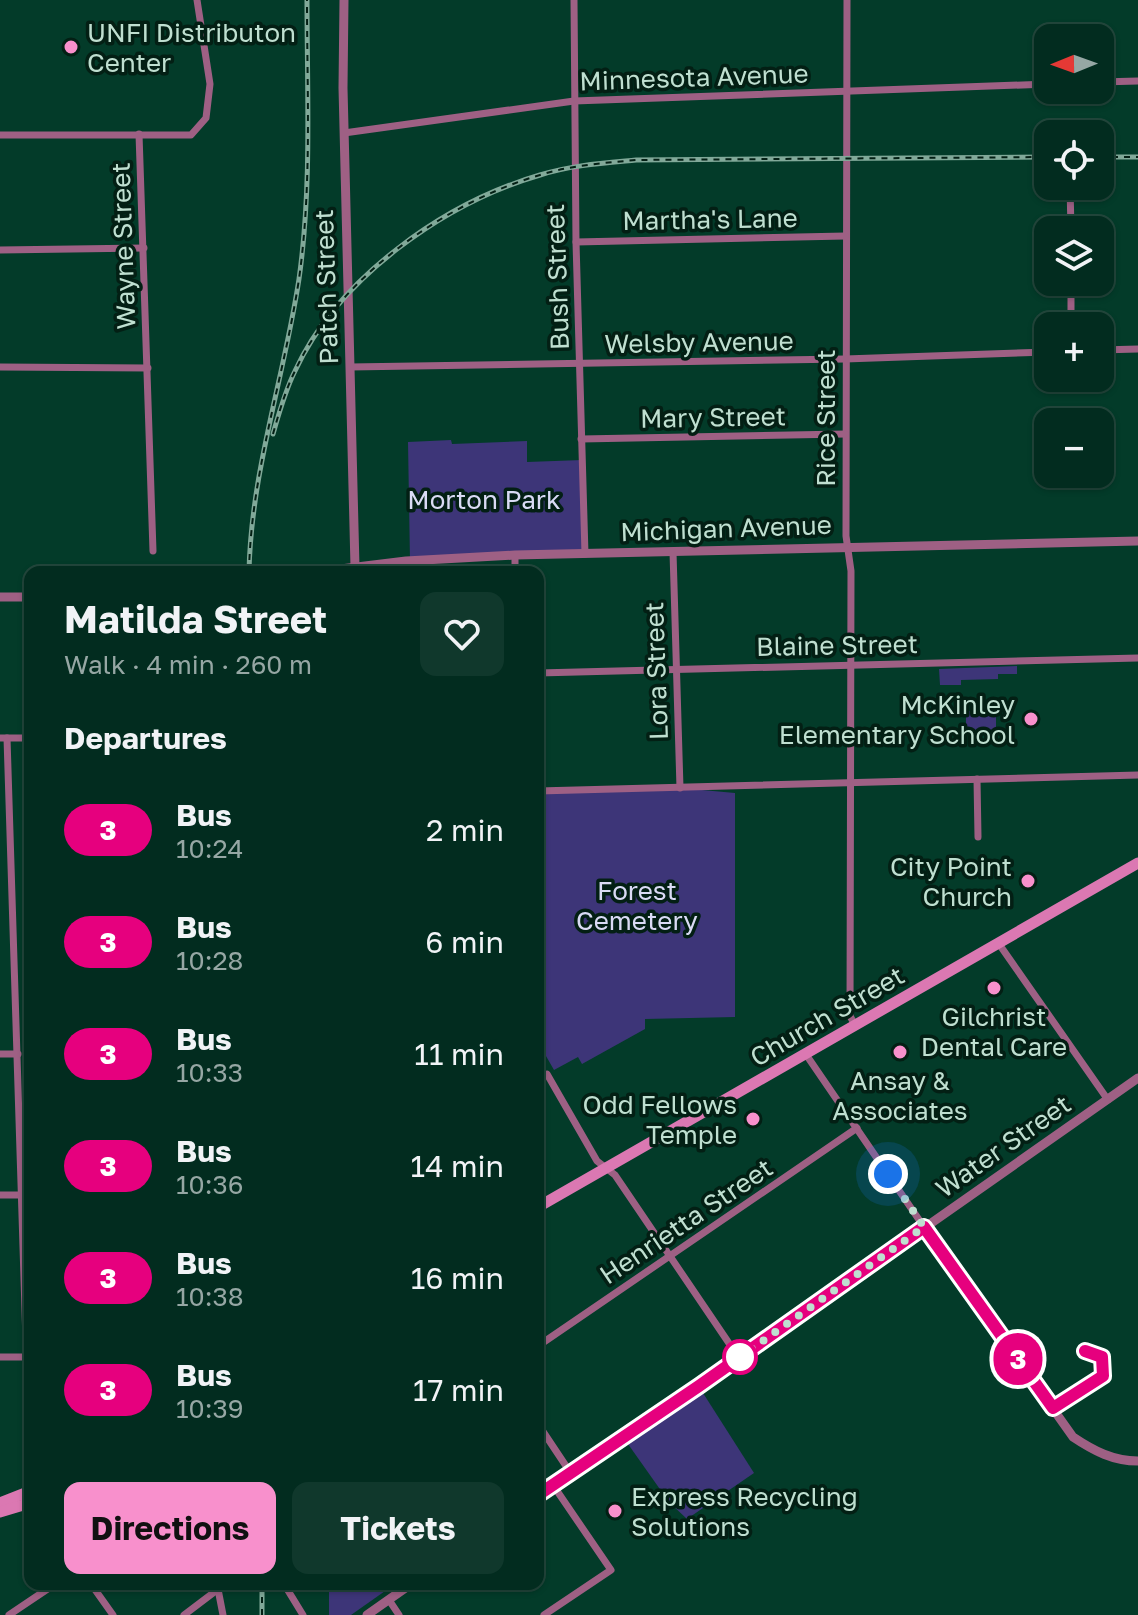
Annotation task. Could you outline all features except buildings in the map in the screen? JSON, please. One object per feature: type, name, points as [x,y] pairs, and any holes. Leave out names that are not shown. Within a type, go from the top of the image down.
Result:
[{"type":"main road","name":"Church Street","points":[[544,1203],[1138,863]]},
{"type":"main road","points":[[0,1503],[24,1493]]},
{"type":"main road","points":[[0,1512],[24,1505]]},
{"type":"street","name":"Wayne Street","points":[[153,551],[139,134],[191,135],[206,118],[210,84],[197,0]]},
{"type":"street","name":"Patch Street","points":[[344,0],[344,133],[355,566]]},
{"type":"street","name":"Bush Street","points":[[574,0],[576,242],[585,554]]},
{"type":"street","name":"Rice Street","points":[[847,0],[845,434],[846,536],[851,571],[850,1014],[855,1025]]},
{"type":"street","points":[[1114,82],[1138,81]]},
{"type":"street","name":"Minnesota Avenue","points":[[344,133],[574,101],[1034,84]]},
{"type":"street","points":[[0,135],[139,134]]},
{"type":"street","name":"Martha's Lane","points":[[576,242],[845,236]]},
{"type":"street","points":[[0,250],[144,248]]},
{"type":"street","points":[[1114,350],[1138,349]]},
{"type":"street","name":"Welsby Avenue","points":[[350,367],[580,365],[1034,352]]},
{"type":"street","points":[[0,367],[148,368]]},
{"type":"street","name":"Mary Street","points":[[581,439],[845,434]]},
{"type":"street","name":"Michigan Avenue","points":[[398,566],[515,555],[1138,541]]},
{"type":"street","name":"Lora Street","points":[[673,552],[680,788]]},
{"type":"street","points":[[515,555],[515,566]]},
{"type":"street","points":[[0,597],[24,597]]},
{"type":"street","name":"Blaine Street","points":[[544,673],[1138,658]]},
{"type":"street","points":[[24,738],[3,738],[24,1160]]},
{"type":"street","points":[[544,791],[1138,775]]},
{"type":"street","points":[[977,779],[978,837]]},
{"type":"street","points":[[999,944],[1108,1100]]},
{"type":"street","points":[[805,1053],[1073,1437],[1093,1451],[1121,1461],[1138,1461]]},
{"type":"street","points":[[0,1054],[18,1054]]},
{"type":"street","points":[[544,1075],[547,1074],[597,1161],[615,1175],[739,1358]]},
{"type":"street","name":"Water Street","points":[[544,1491],[1138,1078]]},
{"type":"street","name":"Henrietta Street","points":[[544,1342],[857,1128]]},
{"type":"street","points":[[0,1195],[24,1195]]},
{"type":"street","points":[[0,1357],[24,1357]]},
{"type":"street","points":[[544,1433],[570,1472]]},
{"type":"street","points":[[544,1615],[611,1570],[553,1485]]},
{"type":"street","points":[[9,1615],[46,1590]]},
{"type":"street","points":[[95,1590],[113,1615]]},
{"type":"street","points":[[184,1615],[213,1590]]},
{"type":"street","points":[[218,1590],[223,1615]]},
{"type":"street","points":[[288,1590],[303,1615]]},
{"type":"street","points":[[367,1615],[403,1590]]},
{"type":"street","points":[[389,1600],[389,1615]]},
{"type":"street","points":[[389,1600],[399,1615]]},
{"type":"green space","name":"Morton Park","points":[[451,440],[452,444],[527,441],[527,462],[582,460],[585,554],[410,561],[408,442]]},
{"type":"green space","points":[[1017,666],[1017,674],[998,674],[998,679],[961,680],[961,685],[940,685],[939,669]]},
{"type":"green space","points":[[966,711],[996,711],[996,732],[962,733],[966,727]]},
{"type":"green space","name":"Forest Cemetery","points":[[680,788],[735,793],[735,1017],[645,1019],[645,1029],[582,1064],[578,1057],[554,1070],[544,1052],[544,791]]},
{"type":"green space","points":[[703,1393],[754,1473],[687,1519],[669,1502],[628,1444]]},
{"type":"green space","points":[[329,1590],[386,1590],[351,1615],[329,1615]]},
{"type":"railway","points":[[249,566],[256,498],[293,316],[303,244],[308,140],[307,0]]},
{"type":"railway","points":[[273,434],[285,394],[314,337],[366,275],[432,225],[467,204],[504,188],[564,169],[636,160],[1034,157]]},
{"type":"railway","points":[[1114,157],[1138,157]]},
{"type":"railway","points":[[262,1590],[262,1615]]},
{"type":"bus line","name":"3","points":[[544,1491],[924,1227],[1053,1408],[1103,1376],[1102,1357],[1085,1351]]},
{"type":"place","name":"UNFI Distributon Center","points":[[71,47]]},
{"type":"place","name":"McKinley Elementary School","points":[[1031,719]]},
{"type":"place","name":"City Point Church","points":[[1028,881]]},
{"type":"place","name":"Gilchrist Dental Care","points":[[994,988]]},
{"type":"place","name":"Ansay & Associates","points":[[900,1052]]},
{"type":"place","name":"Odd Fellows Temple","points":[[753,1119]]},
{"type":"place","name":"Express Recycling Solutions","points":[[615,1511]]},
{"type":"route","points":[[740,1357],[924,1227],[888,1174]]}]
